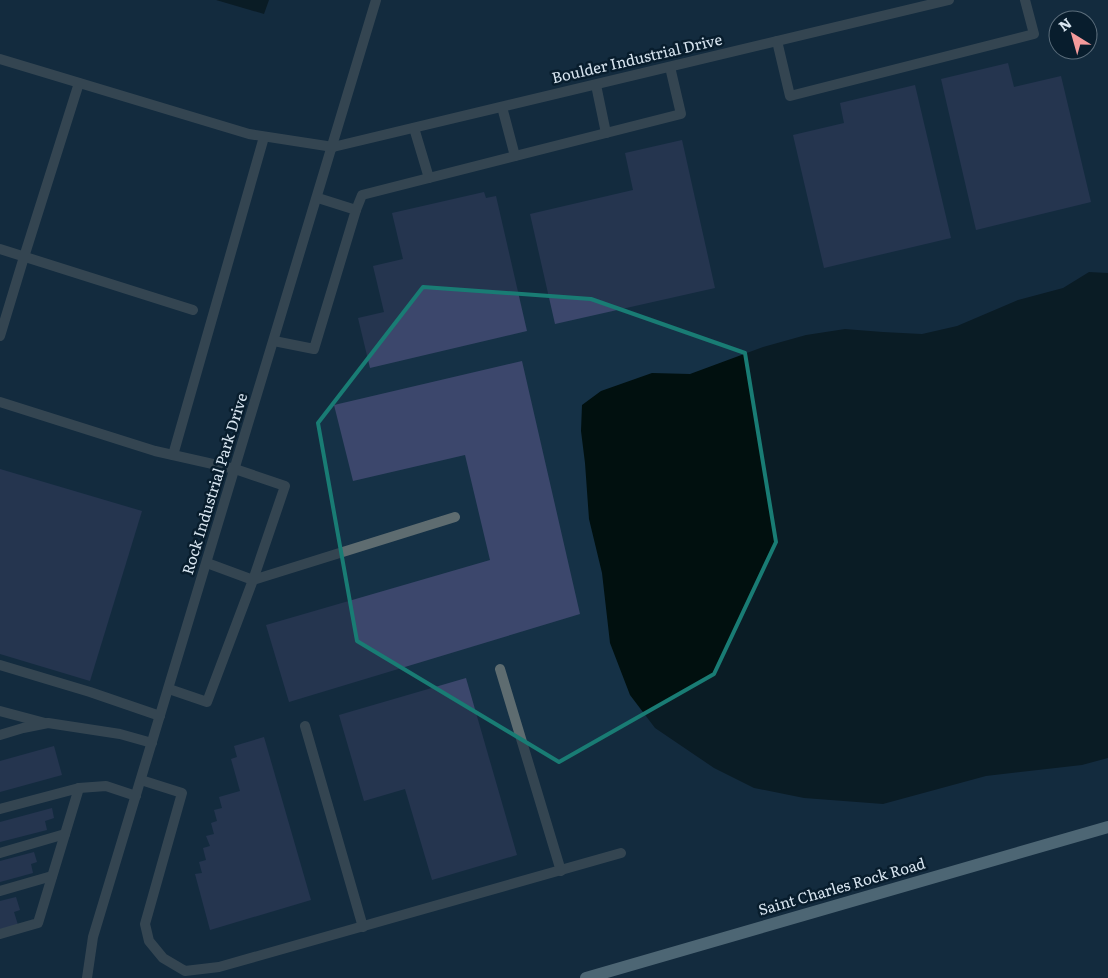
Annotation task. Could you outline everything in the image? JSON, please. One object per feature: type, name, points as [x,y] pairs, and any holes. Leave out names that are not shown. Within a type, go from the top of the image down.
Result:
[{"type":"main road","name":"Saint Charles Rock Road","points":[[586,978],[1108,827]]},
{"type":"street","name":"Rock Industrial Park Drive","points":[[87,978],[94,937],[318,198],[376,0]]},
{"type":"street","name":"Boulder Industrial Drive","points":[[333,147],[949,0]]},
{"type":"street","points":[[777,41],[790,96],[1034,34],[1025,0]]},
{"type":"street","points":[[0,59],[250,134],[333,147]]},
{"type":"street","points":[[274,340],[314,349],[362,195],[681,114],[670,67]]},
{"type":"street","points":[[0,336],[79,83]]},
{"type":"street","points":[[596,84],[606,133]]},
{"type":"street","points":[[502,107],[514,156]]},
{"type":"street","points":[[414,128],[429,178]]},
{"type":"street","points":[[173,455],[264,136]]},
{"type":"street","points":[[318,198],[356,210]]},
{"type":"street","points":[[0,249],[193,310]]},
{"type":"street","points":[[0,402],[155,451],[235,469],[285,486],[253,580],[207,702],[169,689]]},
{"type":"street","points":[[207,563],[253,580],[455,517]]},
{"type":"street","points":[[0,665],[90,692],[160,716]]},
{"type":"street","points":[[500,669],[560,871]]},
{"type":"street","points":[[0,711],[48,723],[120,734],[152,743]]},
{"type":"street","points":[[0,735],[48,723]]},
{"type":"street","points":[[305,726],[363,927]]},
{"type":"street","points":[[141,780],[182,793],[145,924],[149,941],[163,958],[185,971],[220,967],[621,854]]},
{"type":"street","points":[[0,809],[79,788],[106,786],[136,796]]},
{"type":"street","points":[[0,934],[38,923],[79,788]]},
{"type":"street","points":[[0,853],[65,834]]},
{"type":"street","points":[[0,891],[52,876]]},
{"type":"highlighted area","points":[[423,287],[591,299],[745,353],[776,542],[714,674],[559,762],[357,641],[318,423]]},
{"type":"shaded area","points":[[0,0],[1108,0],[1108,978],[0,978]]},
{"type":"shaded area","points":[[216,0],[269,0],[264,14]]},
{"type":"shaded area","points":[[1089,272],[1108,273],[1108,758],[1082,765],[986,776],[883,804],[804,798],[754,788],[714,768],[655,728],[630,695],[610,643],[602,573],[589,519],[581,431],[582,405],[601,391],[652,373],[690,374],[763,347],[806,335],[845,329],[922,334],[957,326],[1018,300],[1063,288]]},
{"type":"building","points":[[1008,63],[1014,87],[1061,76],[1091,202],[976,230],[941,79]]},
{"type":"building","points":[[915,85],[951,238],[824,268],[793,135],[844,123],[840,103]]},
{"type":"building","points":[[682,140],[715,288],[555,324],[530,214],[633,190],[625,153]]},
{"type":"building","points":[[484,192],[486,198],[496,196],[527,331],[370,368],[358,318],[384,312],[373,266],[403,259],[392,213]]},
{"type":"building","points":[[522,361],[580,614],[289,702],[266,625],[490,560],[465,455],[353,481],[334,405]]},
{"type":"building","points":[[0,469],[142,511],[90,681],[0,654]]},
{"type":"building","points":[[466,678],[517,855],[432,880],[405,789],[364,801],[339,715]]},
{"type":"building","points":[[264,737],[311,900],[210,930],[195,874],[202,873],[199,862],[206,860],[203,848],[210,846],[206,836],[214,834],[211,823],[217,821],[214,810],[222,808],[219,797],[240,791],[231,759],[237,757],[234,746]]},
{"type":"building","points":[[54,746],[62,775],[0,792],[0,761]]},
{"type":"building","points":[[52,808],[54,818],[45,821],[47,830],[0,842],[0,822]]},
{"type":"building","points":[[34,852],[37,862],[31,864],[33,873],[0,882],[0,861]]},
{"type":"building","points":[[16,897],[20,910],[14,912],[18,925],[0,929],[0,901]]}]
